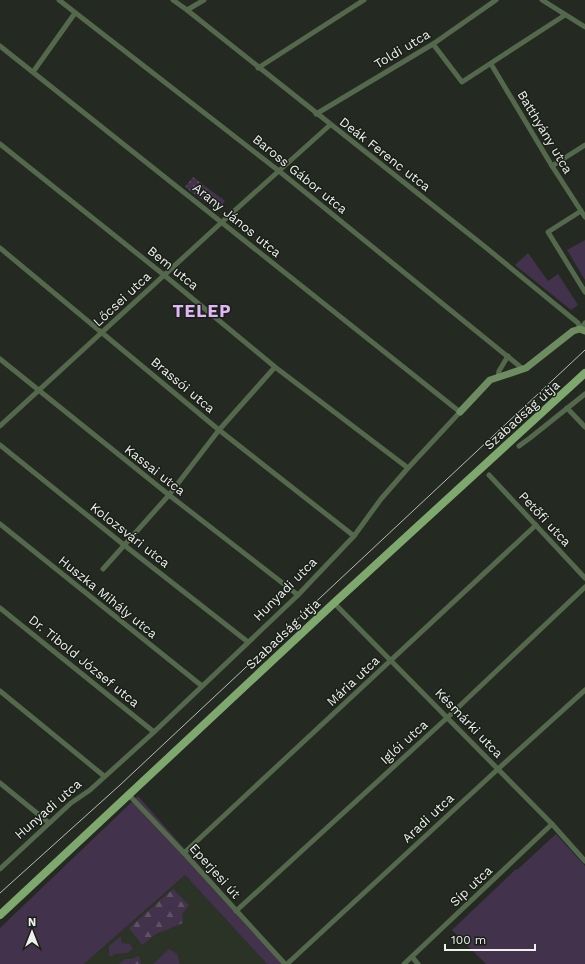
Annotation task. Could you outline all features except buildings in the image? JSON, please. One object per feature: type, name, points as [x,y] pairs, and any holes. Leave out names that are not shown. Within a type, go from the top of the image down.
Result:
[{"type":"main road","name":"Szabadság útja","points":[[0,915],[334,602],[585,373]]},
{"type":"street","name":"Baross Gábor utca","points":[[59,0],[279,171],[523,369]]},
{"type":"street","name":"Deák Ferenc utca","points":[[173,0],[484,246],[578,324],[583,330]]},
{"type":"street","points":[[187,10],[204,0]]},
{"type":"street","points":[[258,68],[364,0]]},
{"type":"street","name":"Toldi utca","points":[[316,114],[433,44],[496,0]]},
{"type":"street","points":[[542,0],[585,27]]},
{"type":"street","points":[[33,72],[76,13]]},
{"type":"street","points":[[433,44],[462,82],[565,15]]},
{"type":"street","name":"Arany János utca","points":[[0,46],[460,412]]},
{"type":"street","name":"Batthyány utca","points":[[491,64],[552,166],[585,217]]},
{"type":"street","name":"Lőcsei utca","points":[[0,426],[330,125]]},
{"type":"street","name":"Bem utca","points":[[0,144],[164,275],[275,367],[408,468]]},
{"type":"street","points":[[552,166],[585,145]]},
{"type":"street","points":[[582,211],[548,232],[585,292]]},
{"type":"street","name":"Brassói utca","points":[[0,248],[219,430],[354,536]]},
{"type":"street","points":[[583,330],[585,323]]},
{"type":"street","name":"Hunyadi utca","points":[[0,869],[71,803],[90,790],[154,732],[298,595],[354,536],[381,499],[408,468],[490,380],[498,376],[523,369],[574,330],[583,330]]},
{"type":"street","points":[[498,376],[499,370],[508,356]]},
{"type":"street","name":"Kassai utca","points":[[0,359],[169,495],[298,595]]},
{"type":"street","points":[[103,569],[169,495],[219,430],[275,367]]},
{"type":"street","points":[[519,446],[585,394]]},
{"type":"street","points":[[567,408],[585,427]]},
{"type":"street","name":"Kolozsvári utca","points":[[0,445],[248,642]]},
{"type":"street","name":"Petőfi utca","points":[[489,475],[585,578]]},
{"type":"street","name":"Huszka Mihály utca","points":[[0,524],[202,686]]},
{"type":"street","name":"Mária utca","points":[[184,853],[536,525]]},
{"type":"street","name":"Iglói utca","points":[[236,911],[448,717],[585,587]]},
{"type":"street","name":"Késmárki utca","points":[[334,602],[552,824],[585,861]]},
{"type":"street","name":"Dr. Tibold József utca","points":[[0,608],[154,732]]},
{"type":"street","name":"Aradi utca","points":[[286,964],[585,690]]},
{"type":"street","points":[[0,691],[104,776]]},
{"type":"street","points":[[0,783],[49,823]]},
{"type":"street","name":"Eperjesi út","points":[[128,794],[286,964]]},
{"type":"street","name":"Síp utca","points":[[404,964],[552,824]]},
{"type":"street","points":[[412,957],[418,964]]},
{"type":"shaded area","points":[[185,875],[267,964],[84,964]]},
{"type":"green space","points":[[193,177],[225,201],[217,211],[185,187]]},
{"type":"green space","points":[[585,240],[585,280],[567,250]]},
{"type":"green space","points":[[528,253],[548,281],[558,274],[578,305],[571,310],[515,265]]},
{"type":"green space","points":[[138,796],[286,964],[267,964],[185,875],[84,964],[0,964],[0,928]]},
{"type":"green space","points":[[556,834],[585,866],[585,964],[486,964],[452,930],[516,869],[517,870]]},
{"type":"green space","points":[[173,889],[189,905],[182,914],[183,923],[156,934],[142,945],[129,928]]},
{"type":"green space","points":[[121,936],[122,943],[130,944],[133,949],[127,953],[114,954],[112,957],[109,955],[109,946]]},
{"type":"green space","points":[[169,949],[177,954],[180,964],[153,964]]},
{"type":"green space","points":[[139,956],[141,964],[119,964],[125,959],[131,959]]},
{"type":"tram line","points":[[0,893],[120,785],[585,350]]},
{"type":"district","name":"TELEP","points":[[202,311]]}]
